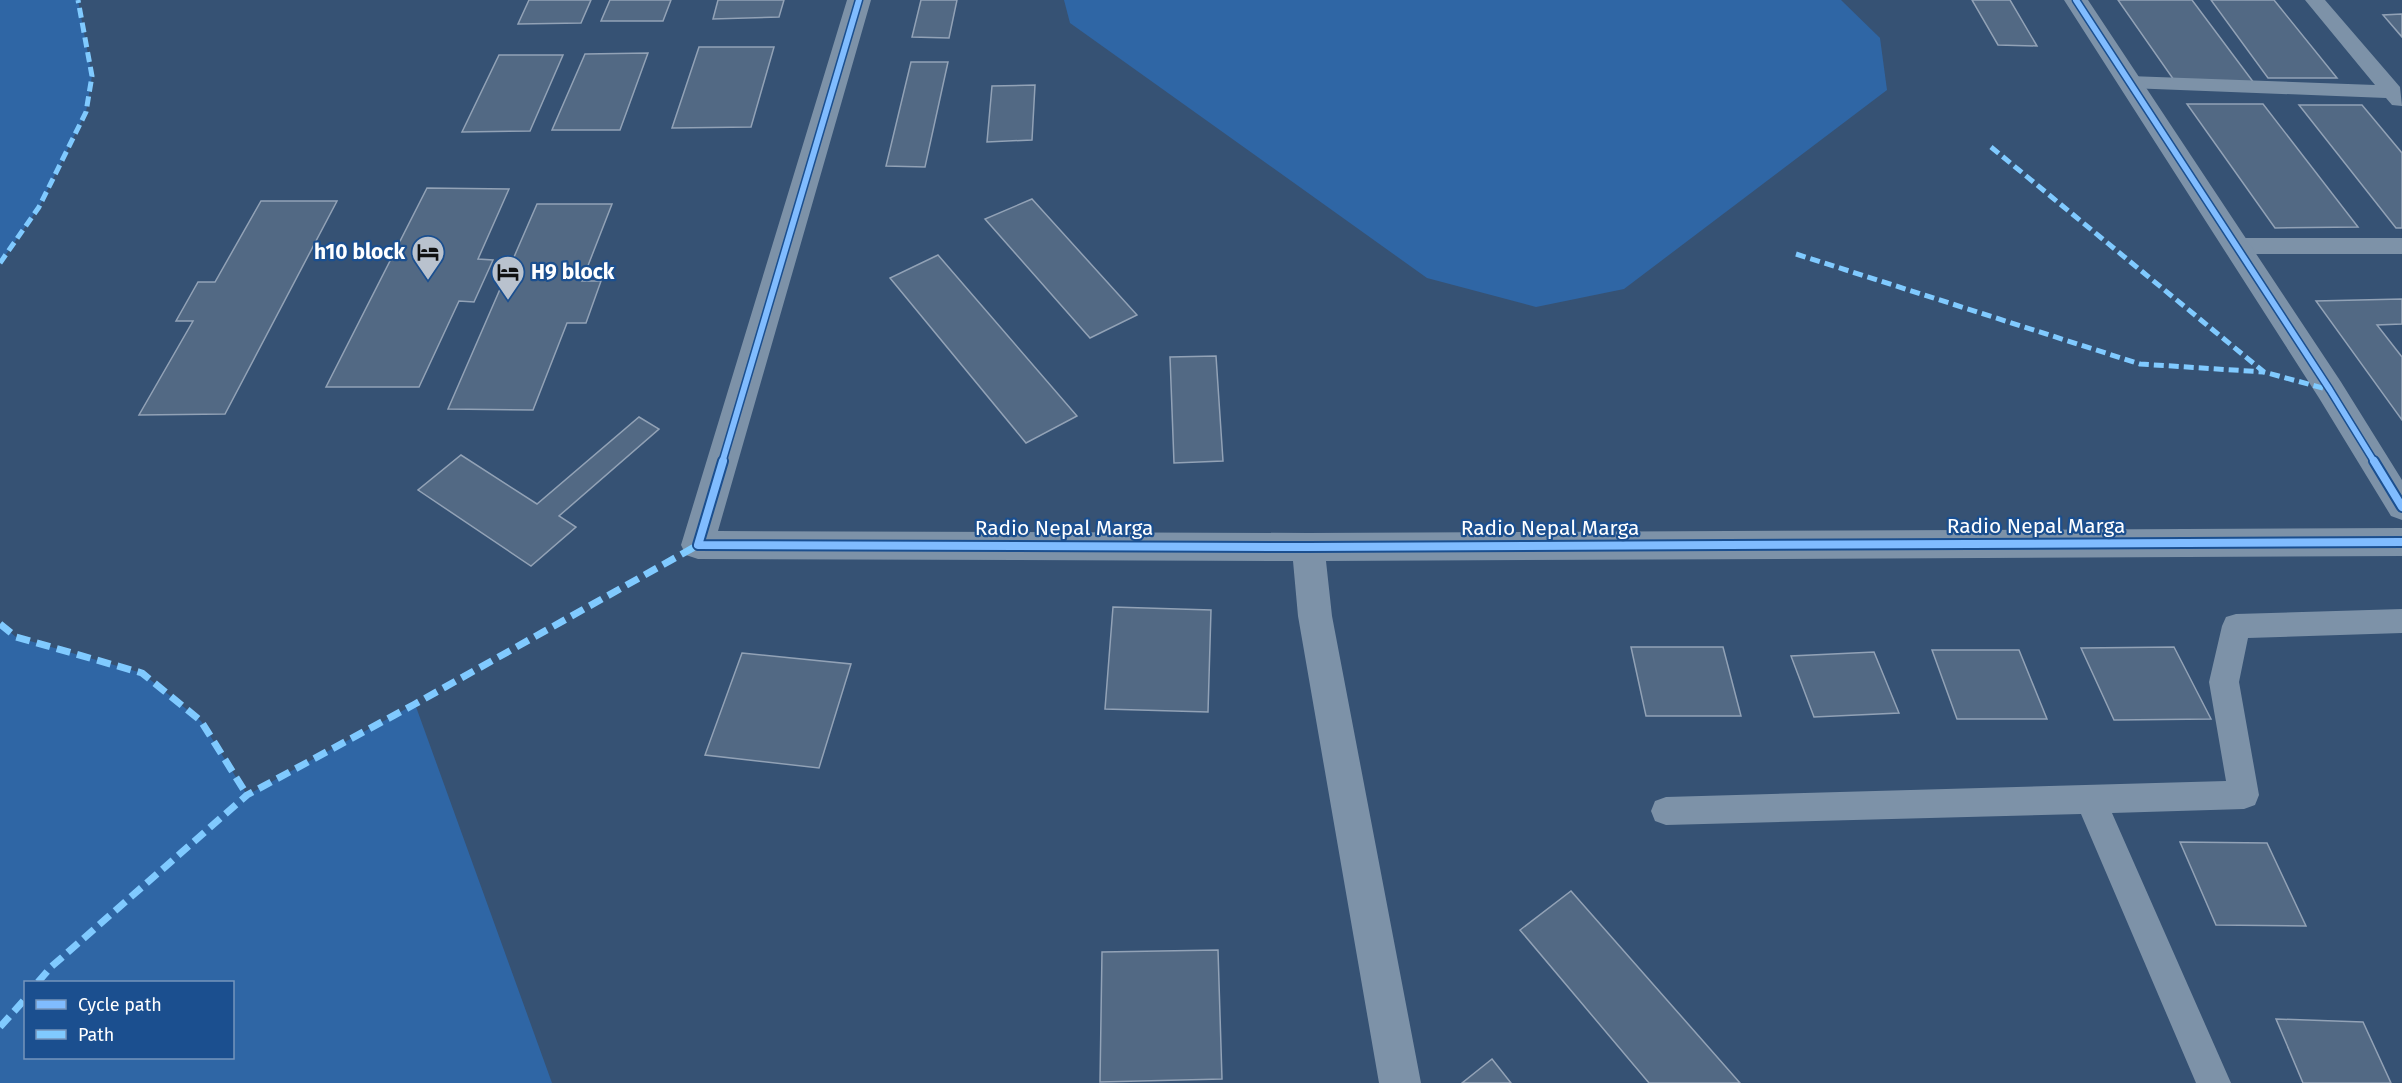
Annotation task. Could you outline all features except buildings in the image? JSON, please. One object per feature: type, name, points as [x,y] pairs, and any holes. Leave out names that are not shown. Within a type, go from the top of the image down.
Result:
[{"type":"street","name":"Radio Nepal Marga","points":[[859,0],[698,545],[1308,547],[2402,542]]},
{"type":"street","points":[[2076,0],[2330,390],[2402,507]]},
{"type":"street","points":[[1308,547],[1316,616],[1400,1083]]},
{"type":"lane","points":[[2315,0],[2397,98]]},
{"type":"lane","points":[[2129,82],[2397,98]]},
{"type":"lane","points":[[2236,246],[2402,246]]},
{"type":"lane","points":[[1666,811],[2244,795],[2224,682],[2236,626],[2402,621]]},
{"type":"lane","points":[[2090,799],[2214,1083]]},
{"type":"shaded area","points":[[0,0],[78,0],[92,76],[86,112],[39,207],[0,263]]},
{"type":"shaded area","points":[[1064,0],[1841,0],[1880,38],[1887,90],[1624,289],[1536,307],[1427,278],[1070,23]]},
{"type":"shaded area","points":[[0,624],[16,637],[142,673],[201,721],[247,795],[415,704],[552,1083],[0,1083]]},
{"type":"marked path","points":[[0,263],[39,207],[86,112],[92,76],[78,0]]},
{"type":"marked path","points":[[1991,147],[2264,372],[2330,390]]},
{"type":"marked path","points":[[1796,254],[2140,364],[2264,372]]},
{"type":"marked path","points":[[39,981],[51,967],[247,795],[415,704],[698,545]]},
{"type":"marked path","points":[[0,624],[16,637],[142,673],[201,721],[247,795]]},
{"type":"marked path","points":[[0,1027],[24,1000]]},
{"type":"cycle path","points":[[859,0],[698,545],[1308,547],[2402,542]]},
{"type":"cycle path","points":[[2076,0],[2330,390],[2402,507]]},
{"type":"place","name":"h10 block","points":[[428,281]]},
{"type":"place","name":"H9 block","points":[[508,301]]}]
